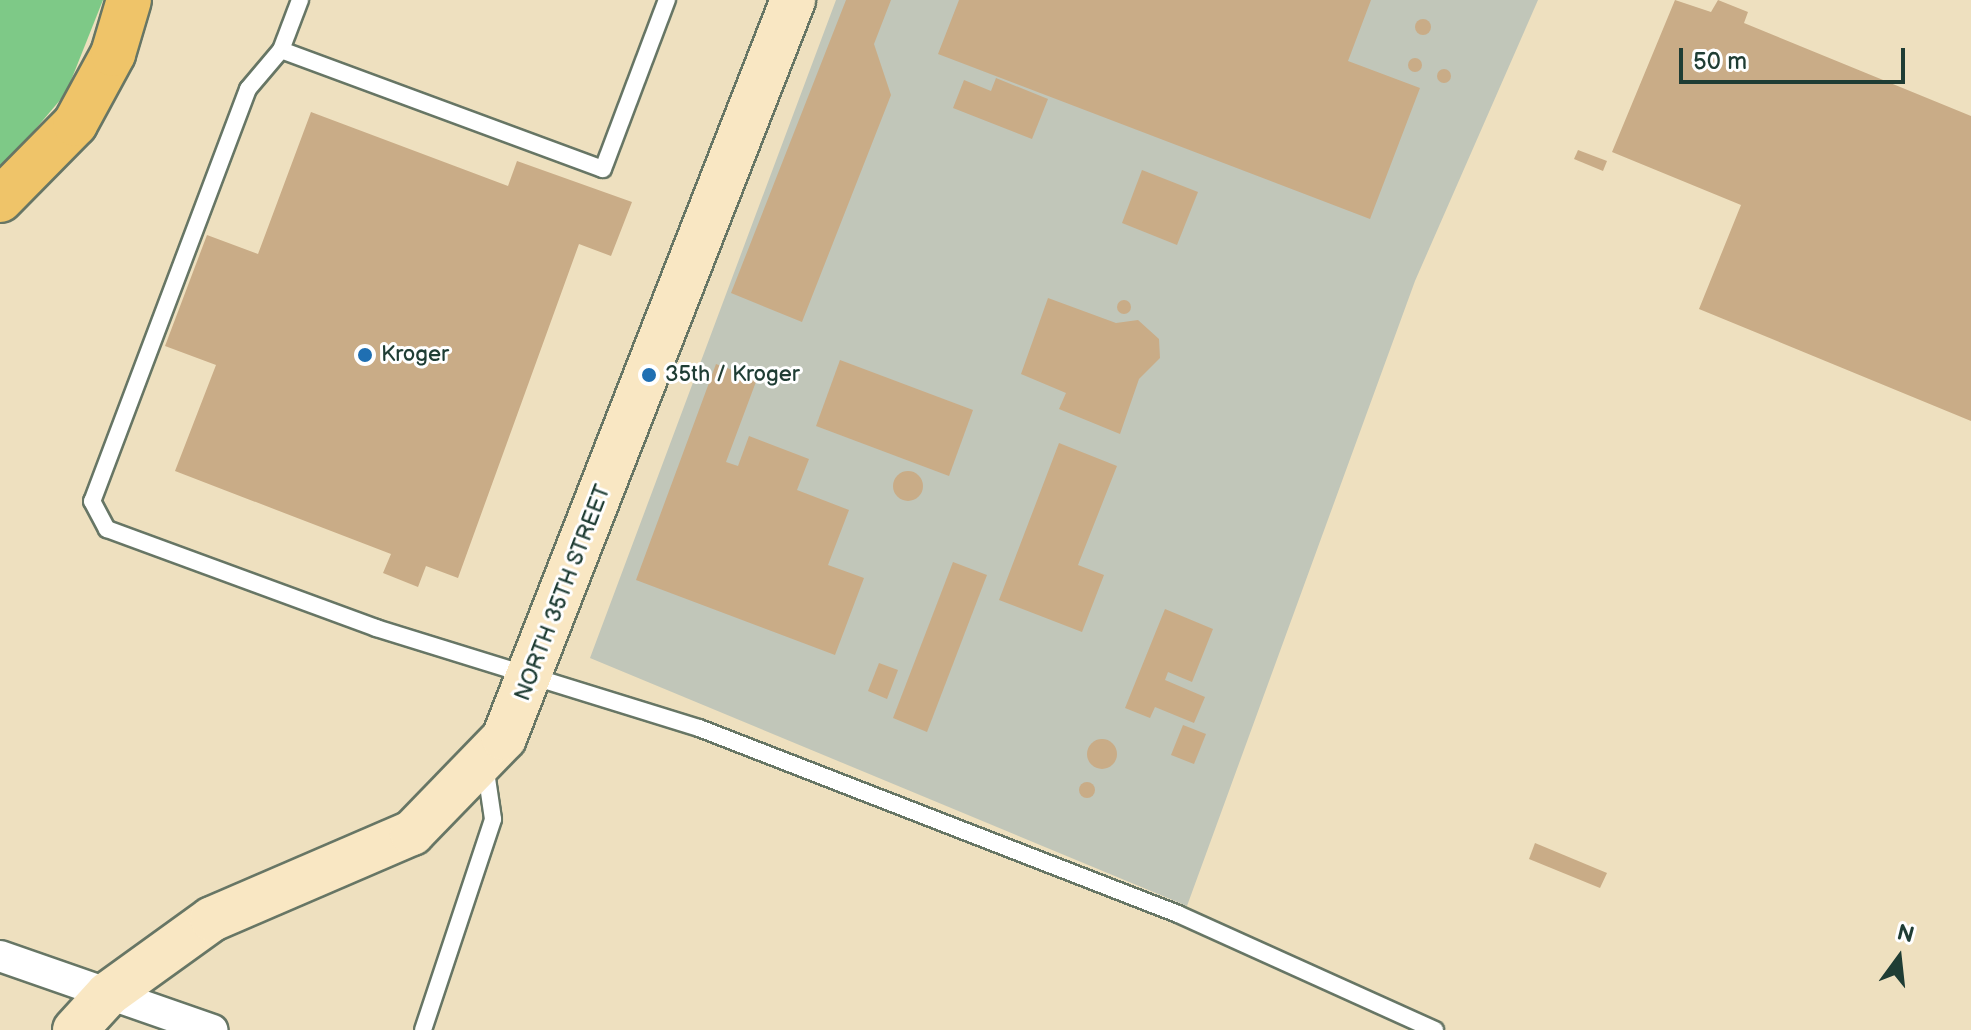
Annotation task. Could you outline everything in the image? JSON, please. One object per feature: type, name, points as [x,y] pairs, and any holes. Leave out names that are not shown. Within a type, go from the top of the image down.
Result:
[{"type":"highway","points":[[0,200],[75,124],[113,54],[129,0]]},
{"type":"street","name":"NORTH 35TH STREET","points":[[75,1030],[108,994],[212,919],[338,870],[412,833],[504,738],[534,674],[791,1]]},
{"type":"street","points":[[0,956],[212,1030]]},
{"type":"lane","points":[[300,0],[281,50],[248,89],[92,501],[107,529],[376,628],[534,674],[699,728],[1178,914],[1435,1030]]},
{"type":"lane","points":[[281,50],[603,169],[667,0]]},
{"type":"lane","points":[[423,1030],[493,819],[484,761]]},
{"type":"shaded area","points":[[836,0],[1538,0],[1415,281],[1187,906],[590,658]]},
{"type":"green space","points":[[0,0],[103,0],[66,93],[0,171]]},
{"type":"building","points":[[846,0],[891,0],[874,44],[891,95],[802,322],[731,293]]},
{"type":"building","points":[[959,0],[1371,0],[1348,61],[1420,88],[1370,219],[938,54]]},
{"type":"building","points":[[1675,0],[1711,12],[1718,0],[1748,12],[1744,23],[1971,116],[1971,421],[1699,309],[1741,205],[1612,152]]},
{"type":"building","points":[[1423,19],[1431,27],[1423,35],[1415,27]]},
{"type":"building","points":[[1415,58],[1422,65],[1415,72],[1408,65]]},
{"type":"building","points":[[1444,69],[1451,76],[1444,83],[1437,76]]},
{"type":"building","points":[[996,78],[1048,99],[1032,139],[953,108],[964,80],[991,91]]},
{"type":"building","name":"Kroger","points":[[311,112],[508,186],[517,161],[632,202],[611,256],[579,244],[458,578],[426,566],[418,587],[383,573],[391,554],[175,471],[216,365],[165,346],[207,235],[258,254]]},
{"type":"building","points":[[1578,150],[1607,161],[1603,171],[1574,159]]},
{"type":"building","points":[[1142,170],[1198,192],[1177,245],[1122,223]]},
{"type":"building","points":[[1048,298],[1116,323],[1138,320],[1159,339],[1160,358],[1139,379],[1120,434],[1059,409],[1066,393],[1021,374]]},
{"type":"building","points":[[1124,300],[1131,307],[1124,314],[1117,307]]},
{"type":"building","points":[[840,360],[973,410],[949,476],[816,426]]},
{"type":"building","points":[[716,364],[757,379],[726,462],[738,466],[749,436],[809,459],[797,490],[849,510],[828,565],[864,578],[835,655],[636,580]]},
{"type":"building","points":[[1059,443],[1117,466],[1078,565],[1104,575],[1082,632],[999,600]]},
{"type":"building","points":[[908,471],[919,475],[923,486],[919,497],[908,501],[897,497],[893,486],[897,475]]},
{"type":"building","points":[[953,562],[987,575],[927,732],[893,718]]},
{"type":"building","points":[[1165,609],[1213,629],[1192,682],[1168,672],[1165,680],[1205,697],[1194,723],[1155,707],[1150,718],[1125,708]]},
{"type":"building","points":[[879,663],[898,670],[887,699],[868,691]]},
{"type":"building","points":[[1183,725],[1206,734],[1194,764],[1171,755]]},
{"type":"building","points":[[1102,739],[1108,740],[1116,748],[1116,760],[1108,768],[1102,769],[1096,768],[1088,760],[1087,754],[1088,748],[1096,740]]},
{"type":"building","points":[[1087,782],[1093,784],[1093,796],[1087,798],[1081,796],[1079,790],[1081,784]]},
{"type":"building","points":[[1535,843],[1607,873],[1600,888],[1529,859]]},
{"type":"place","name":"Kroger","points":[[365,355]]},
{"type":"place","name":"35th / Kroger","points":[[649,375]]}]
